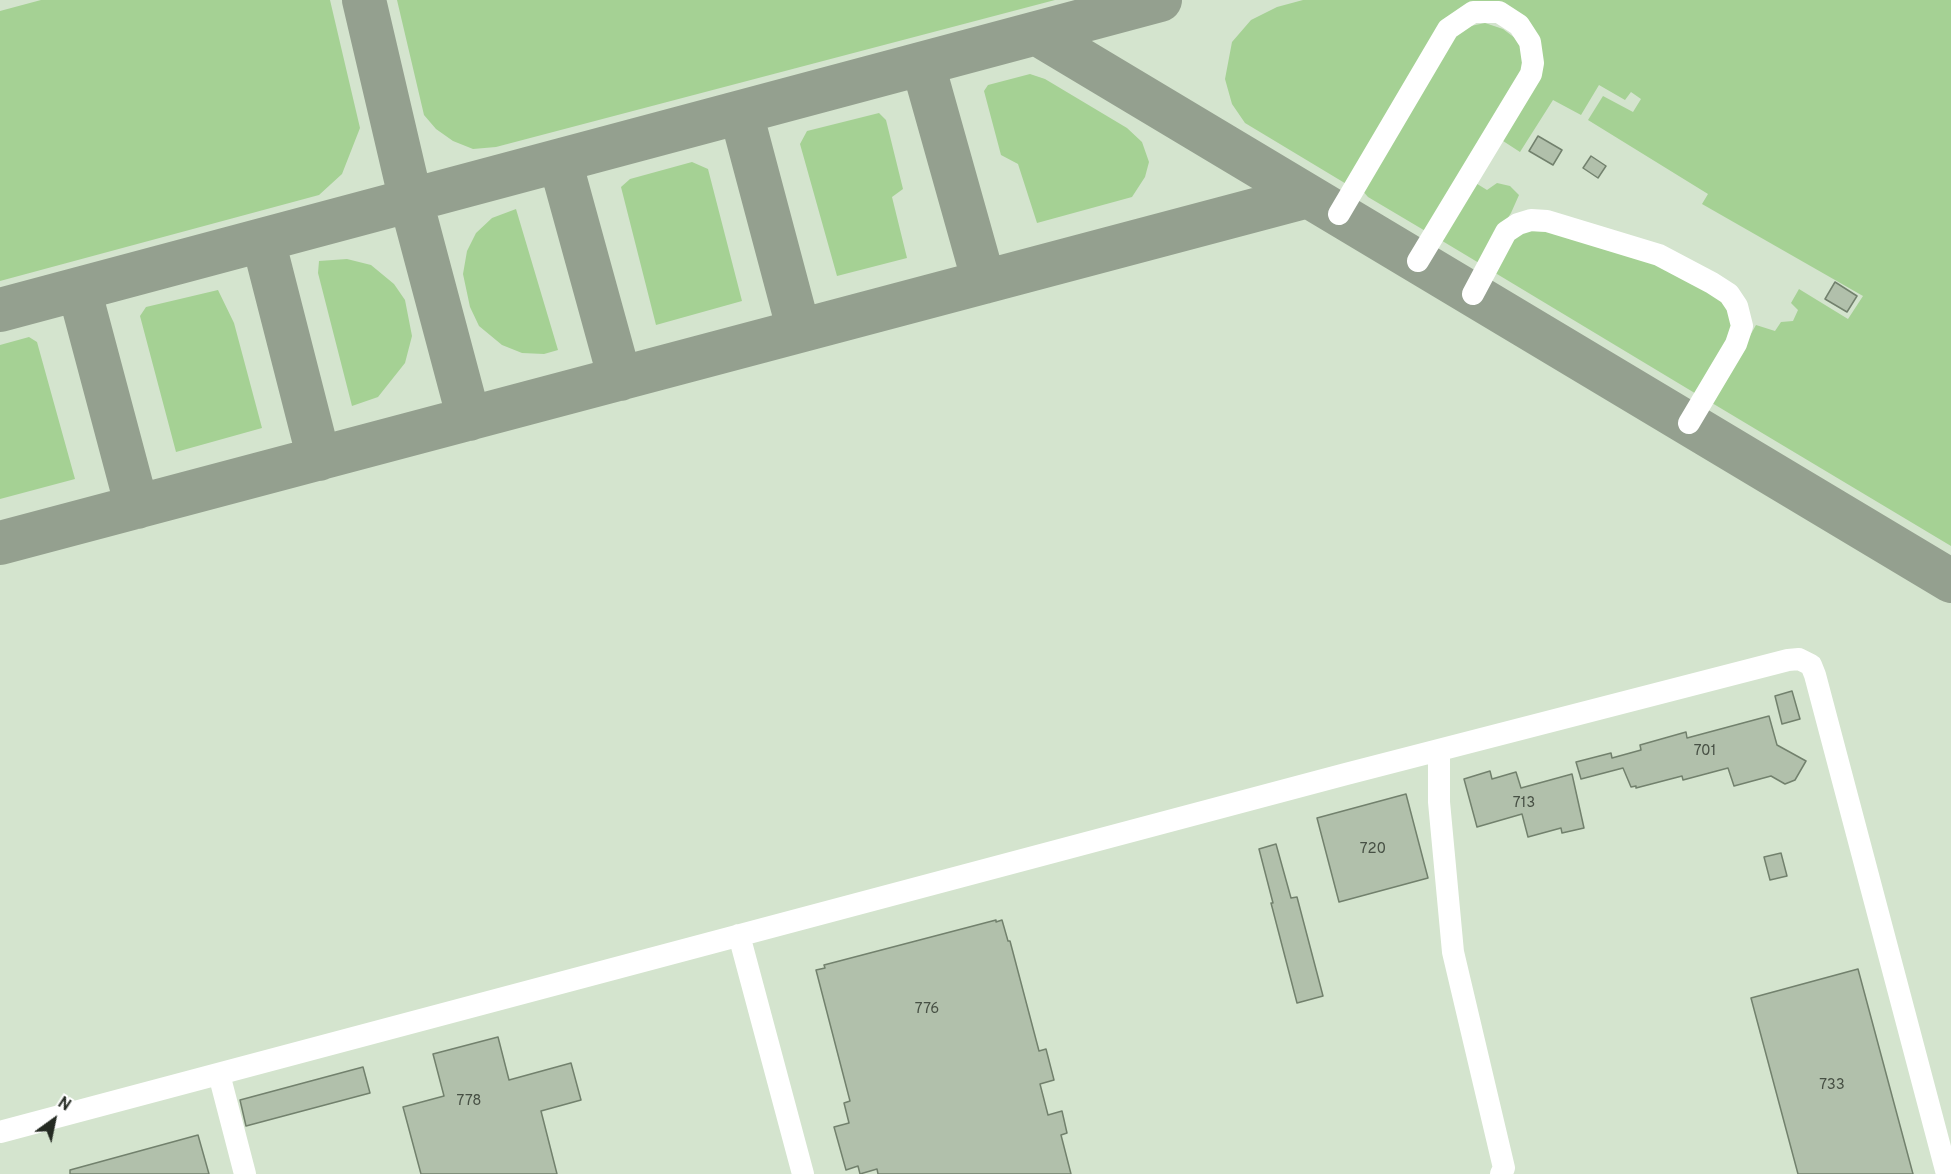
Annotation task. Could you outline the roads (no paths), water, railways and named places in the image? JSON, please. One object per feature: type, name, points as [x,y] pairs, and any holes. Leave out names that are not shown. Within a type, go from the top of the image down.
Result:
[{"type":"lane","points":[[1339,214],[1448,29],[1473,12],[1499,12],[1519,25],[1530,42],[1533,63],[1531,74],[1418,261]]},
{"type":"lane","points":[[1473,294],[1506,232],[1518,224],[1532,220],[1547,221],[1659,255],[1712,283],[1729,294],[1737,306],[1742,326],[1736,344],[1689,423]]},
{"type":"lane","points":[[0,1132],[1439,750],[1799,659],[1811,665],[1818,686],[1947,1174]]},
{"type":"lane","points":[[1439,750],[1439,802],[1453,952],[1502,1171]]},
{"type":"lane","points":[[739,935],[803,1174]]},
{"type":"lane","points":[[219,1074],[245,1174]]}]
